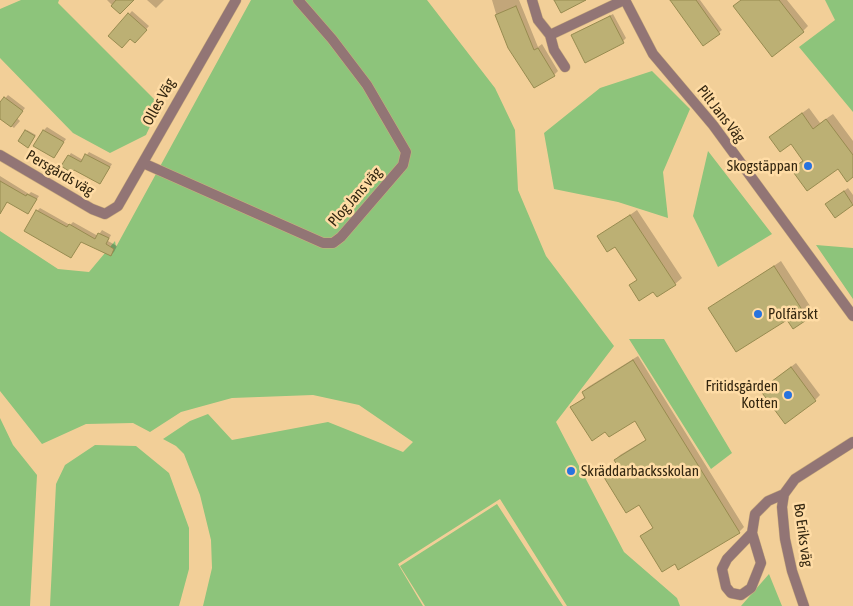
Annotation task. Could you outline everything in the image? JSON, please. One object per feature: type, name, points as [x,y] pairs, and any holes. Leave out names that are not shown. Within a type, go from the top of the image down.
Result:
[{"type":"street","name":"Olles Väg","points":[[105,214],[118,206],[236,0]]},
{"type":"street","name":"Plog Jans väg","points":[[142,163],[323,243],[332,243],[342,237],[403,165],[406,152],[384,112],[362,79],[332,39],[298,0]]},
{"type":"street","points":[[532,0],[538,20],[550,35],[554,50],[565,67]]},
{"type":"street","points":[[550,35],[624,0]]},
{"type":"street","name":"Pilt Jans Väg","points":[[624,0],[653,54],[713,125],[853,316]]},
{"type":"street","name":"Persgårds väg","points":[[0,155],[92,209],[105,214]]},
{"type":"street","name":"Bo Eriks väg","points":[[804,606],[792,571],[785,539],[782,507],[784,494],[795,478],[853,442]]},
{"type":"street","points":[[752,533],[727,559],[722,569],[723,579],[731,593],[741,594],[751,588],[761,563],[752,533],[754,514],[768,501],[784,494]]},
{"type":"green space","points":[[21,0],[59,0],[58,3],[160,105],[146,135],[110,153],[73,133],[0,58],[0,9]]},
{"type":"green space","points":[[251,0],[427,0],[495,88],[515,130],[518,190],[546,256],[614,346],[556,422],[624,552],[677,598],[680,606],[567,606],[500,499],[398,564],[423,606],[203,606],[212,568],[211,540],[200,495],[184,454],[176,446],[163,439],[190,421],[208,414],[232,440],[328,422],[403,452],[413,442],[359,405],[313,395],[232,398],[181,412],[150,432],[133,423],[86,424],[42,444],[0,391],[0,231],[58,269],[89,272],[115,241],[116,247]]},
{"type":"green space","points":[[825,0],[853,0],[853,112],[799,47],[835,20]]},
{"type":"green space","points":[[652,71],[690,109],[663,172],[668,218],[618,202],[554,189],[544,133],[600,88]]},
{"type":"green space","points":[[708,151],[772,234],[718,267],[693,216]]},
{"type":"green space","points":[[816,245],[853,248],[853,299]]},
{"type":"green space","points":[[629,339],[664,339],[732,453],[711,469]]},
{"type":"green space","points":[[0,418],[13,445],[37,475],[30,606],[0,606]]},
{"type":"green space","points":[[95,445],[136,446],[169,473],[189,528],[189,569],[179,606],[50,606],[56,484],[65,465]]},
{"type":"green space","points":[[497,504],[563,606],[425,606],[400,566]]},
{"type":"green space","points":[[769,574],[782,606],[741,606]]},
{"type":"building","points":[[116,0],[134,0],[120,14],[111,6]]},
{"type":"building","points":[[554,0],[586,0],[561,13]]},
{"type":"building","points":[[670,0],[696,0],[720,34],[703,46]]},
{"type":"building","points":[[741,0],[779,0],[804,32],[772,57],[733,6]]},
{"type":"building","points":[[516,6],[534,50],[538,48],[555,76],[534,88],[508,48],[495,15]]},
{"type":"building","points":[[128,13],[147,30],[135,43],[130,39],[122,48],[108,36]]},
{"type":"building","points":[[610,16],[624,43],[585,63],[571,35]]},
{"type":"building","points":[[4,97],[23,111],[11,127],[0,119],[0,102]]},
{"type":"building","points":[[802,113],[813,129],[826,119],[853,155],[853,177],[847,182],[838,169],[807,191],[791,169],[803,161],[791,144],[780,152],[769,137]]},
{"type":"building","points":[[25,130],[35,136],[28,148],[18,141]]},
{"type":"building","points":[[43,130],[64,142],[54,158],[33,146]]},
{"type":"building","points":[[85,154],[110,167],[100,184],[74,170],[72,173],[61,166],[68,155],[81,162]]},
{"type":"building","points":[[0,181],[26,196],[27,194],[37,199],[28,214],[7,202],[0,214]]},
{"type":"building","points":[[844,191],[853,205],[835,218],[825,204]]},
{"type":"building","points":[[36,210],[67,227],[69,224],[95,239],[98,233],[109,238],[106,244],[114,249],[111,256],[81,242],[71,258],[24,231]]},
{"type":"building","points":[[630,215],[676,285],[657,297],[653,292],[639,301],[629,285],[637,280],[615,247],[607,252],[597,236]]},
{"type":"building","name":"Polfärskt","points":[[774,266],[808,319],[793,329],[787,320],[736,352],[708,308]]},
{"type":"building","points":[[633,360],[740,533],[678,570],[675,564],[662,572],[640,536],[653,528],[639,505],[626,513],[602,474],[617,465],[614,460],[646,440],[635,421],[609,437],[605,432],[592,441],[570,407],[585,398],[582,392]]},
{"type":"building","name":"Fritidsgården Kotten","points":[[791,367],[816,401],[785,424],[760,390]]},
{"type":"place","name":"Skogstäppan","points":[[808,166]]},
{"type":"place","name":"Polfärskt","points":[[758,314]]},
{"type":"place","name":"Fritidsgården Kotten","points":[[788,395]]},
{"type":"place","name":"Skräddarbacksskolan","points":[[571,471]]}]
